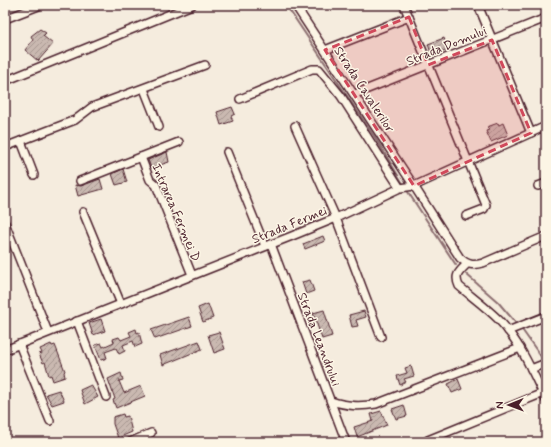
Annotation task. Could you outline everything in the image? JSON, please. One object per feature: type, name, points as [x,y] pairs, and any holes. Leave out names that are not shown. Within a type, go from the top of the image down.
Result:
[{"type":"street","points":[[5,19],[41,5]]},
{"type":"street","points":[[5,81],[192,5]]},
{"type":"street","name":"Strada Cavalerilor","points":[[295,5],[355,94],[411,186]]},
{"type":"street","points":[[404,5],[486,205],[484,209],[466,216]]},
{"type":"street","points":[[478,5],[530,133]]},
{"type":"street","points":[[325,50],[409,17]]},
{"type":"street","name":"Strada Domului","points":[[355,94],[546,18]]},
{"type":"street","points":[[5,147],[75,120],[92,107],[205,66]]},
{"type":"street","points":[[240,99],[312,69],[319,69],[341,96],[400,188]]},
{"type":"street","points":[[144,89],[159,127]]},
{"type":"street","points":[[295,126],[336,218],[381,337]]},
{"type":"street","name":"Strada Fermei","points":[[5,350],[336,218],[400,188],[411,186],[546,126]]},
{"type":"street","points":[[21,141],[34,175]]},
{"type":"street","name":"Intrarea Fermei D","points":[[80,181],[179,142]]},
{"type":"street","name":"Strada Leandrului","points":[[227,152],[268,245],[346,442]]},
{"type":"street","name":"Intrarea Fermei D","points":[[141,157],[150,180],[156,185],[192,275]]},
{"type":"street","points":[[538,186],[546,183]]},
{"type":"street","points":[[411,186],[460,258],[467,264],[476,265],[483,263],[546,236]]},
{"type":"street","points":[[83,212],[121,304]]},
{"type":"street","points":[[5,223],[48,332]]},
{"type":"street","points":[[467,264],[457,273],[456,278],[459,286],[499,320],[508,331],[520,348],[546,400]]},
{"type":"street","points":[[508,331],[546,316]]},
{"type":"street","points":[[77,321],[106,397]]},
{"type":"street","points":[[19,344],[50,421]]},
{"type":"street","points":[[330,401],[346,406],[358,407],[376,404],[520,348]]},
{"type":"street","points":[[531,369],[546,364]]},
{"type":"street","points":[[428,440],[543,393]]},
{"type":"street","points":[[130,442],[151,433]]},
{"type":"highlighted area","points":[[409,17],[428,65],[492,40],[531,133],[414,186],[325,50]]},
{"type":"building","points":[[40,29],[46,33],[43,36],[53,44],[38,61],[25,50],[33,40],[31,36]]},
{"type":"building","points":[[444,38],[448,50],[432,56],[428,44]]},
{"type":"building","points":[[232,107],[235,114],[231,116],[233,121],[221,125],[217,112]]},
{"type":"building","points":[[498,123],[499,125],[503,123],[508,135],[491,142],[486,131],[489,130],[487,127]]},
{"type":"building","points":[[167,152],[169,162],[151,168],[148,160]]},
{"type":"building","points":[[123,169],[127,182],[116,185],[112,174]]},
{"type":"building","points":[[100,179],[103,189],[78,196],[75,185],[81,186]]},
{"type":"building","points":[[323,236],[325,241],[305,249],[303,244]]},
{"type":"building","points":[[310,280],[314,291],[306,294],[302,282]]},
{"type":"building","points":[[208,304],[213,318],[203,322],[198,308]]},
{"type":"building","points":[[324,310],[332,336],[322,339],[313,313]]},
{"type":"building","points":[[364,311],[366,317],[356,320],[358,326],[352,327],[349,315]]},
{"type":"building","points":[[189,317],[192,326],[155,339],[151,330]]},
{"type":"building","points":[[101,319],[105,331],[93,335],[89,323]]},
{"type":"building","points":[[136,329],[137,333],[139,332],[142,344],[135,347],[133,341],[123,345],[125,351],[119,354],[116,348],[105,352],[107,358],[101,360],[95,345],[101,343],[103,347],[114,342],[113,339],[119,337],[121,340],[131,336],[129,332]]},
{"type":"building","points":[[219,332],[225,349],[214,353],[208,335]]},
{"type":"building","points":[[199,341],[202,349],[163,365],[160,355]]},
{"type":"building","points":[[51,344],[52,346],[55,345],[65,371],[65,377],[53,381],[51,375],[49,376],[45,362],[43,363],[39,354],[42,353],[40,349]]},
{"type":"building","points":[[411,366],[414,376],[404,379],[406,382],[400,385],[397,376],[407,373],[405,368]]},
{"type":"building","points":[[121,373],[123,380],[119,381],[124,393],[141,386],[145,396],[116,408],[113,400],[115,399],[108,379]]},
{"type":"building","points":[[458,379],[462,389],[452,393],[448,384]]},
{"type":"building","points":[[91,385],[98,397],[85,404],[80,390]]},
{"type":"building","points":[[59,390],[64,401],[52,405],[46,394]]},
{"type":"building","points":[[404,405],[407,416],[396,419],[392,409]]},
{"type":"building","points":[[381,411],[387,425],[357,437],[354,427],[373,421],[371,414]]},
{"type":"building","points":[[123,414],[124,417],[128,416],[132,432],[118,438],[113,424],[113,417]]},
{"type":"waterway","points":[[286,5],[376,139],[408,192],[456,265]]},
{"type":"waterway","points":[[466,274],[498,302],[515,322]]},
{"type":"waterway","points":[[523,331],[542,358]]}]
